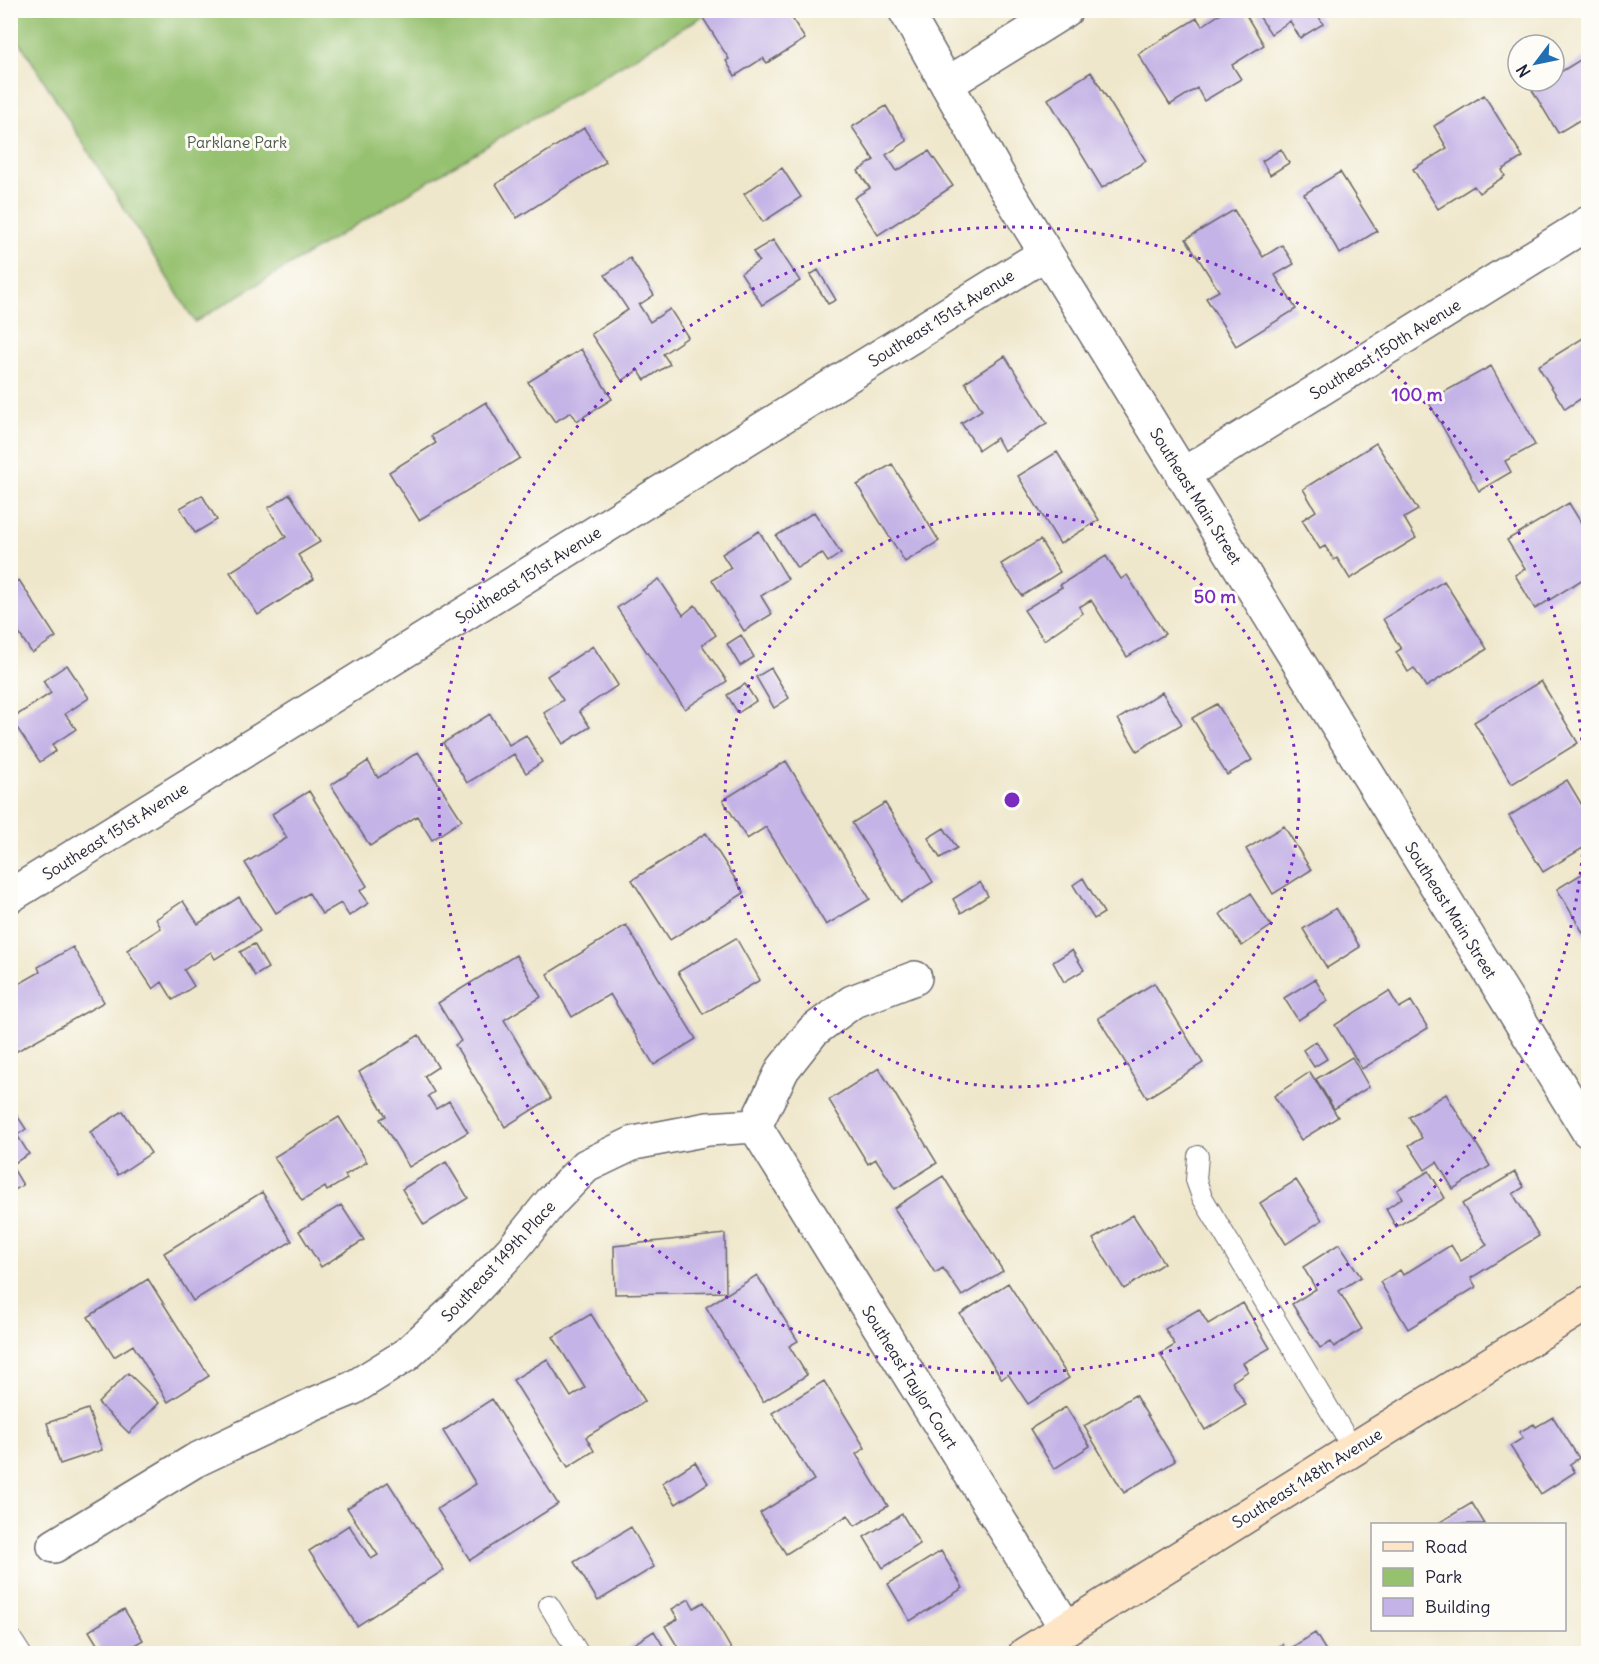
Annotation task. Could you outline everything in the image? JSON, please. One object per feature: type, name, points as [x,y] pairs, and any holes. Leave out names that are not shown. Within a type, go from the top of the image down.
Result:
[{"type":"main road","name":"Southeast 148th Avenue","points":[[1025,1653],[1588,1303]]},
{"type":"street","name":"Southeast Main Street","points":[[905,10],[1002,182],[1588,1131]]},
{"type":"street","points":[[947,84],[1066,10]]},
{"type":"street","name":"Southeast 150th Avenue","points":[[1182,475],[1588,223]]},
{"type":"street","name":"Southeast 151st Avenue","points":[[10,896],[1046,253]]},
{"type":"street","points":[[755,1126],[783,1069],[813,1031],[852,1002],[915,978]]},
{"type":"street","name":"Southeast 149th Place","points":[[54,1546],[194,1461],[353,1388],[406,1355],[460,1305],[586,1166],[634,1143],[708,1129],[755,1126]]},
{"type":"street","name":"Southeast Taylor Court","points":[[755,1126],[1066,1628]]},
{"type":"lane","points":[[1198,1156],[1196,1180],[1202,1197],[1353,1449]]},
{"type":"lane","points":[[549,1605],[579,1653]]},
{"type":"lane","points":[[10,1637],[21,1653]]},
{"type":"green space","name":"Parklane Park","points":[[11,10],[711,11],[195,322],[11,28]]},
{"type":"building","points":[[715,10],[787,10],[805,39],[767,63],[763,58],[735,76],[726,61],[729,59],[703,18]]},
{"type":"building","points":[[1226,10],[1243,10],[1264,45],[1232,65],[1241,79],[1204,101],[1197,88],[1170,105],[1138,54],[1197,18],[1202,26]]},
{"type":"building","points":[[1255,10],[1315,10],[1323,24],[1300,38],[1290,21],[1271,34]]},
{"type":"building","points":[[1588,55],[1588,115],[1558,133],[1534,93],[1566,93],[1566,69]]},
{"type":"building","points":[[1091,72],[1146,161],[1102,188],[1048,99]]},
{"type":"building","points":[[1484,95],[1523,157],[1502,170],[1505,176],[1479,193],[1474,186],[1438,209],[1413,169],[1447,148],[1434,126]]},
{"type":"building","points":[[886,106],[907,141],[886,155],[897,171],[929,151],[953,186],[878,235],[854,198],[870,188],[858,171],[874,160],[852,127]]},
{"type":"building","points":[[584,128],[606,162],[517,218],[496,184]]},
{"type":"building","points":[[1281,149],[1289,163],[1270,175],[1262,161]]},
{"type":"building","points":[[782,168],[801,197],[763,222],[744,194]]},
{"type":"building","points":[[1340,172],[1377,231],[1340,254],[1304,194]]},
{"type":"building","points":[[1234,210],[1263,257],[1282,245],[1294,264],[1275,275],[1296,309],[1236,346],[1206,298],[1219,291],[1186,239]]},
{"type":"building","points":[[773,240],[800,281],[762,305],[741,273],[759,261],[753,252]]},
{"type":"building","points":[[630,258],[654,295],[639,305],[650,322],[670,309],[688,337],[663,354],[670,364],[645,380],[638,370],[622,381],[591,334],[628,310],[605,275]]},
{"type":"building","points":[[818,270],[836,300],[828,304],[810,275]]},
{"type":"building","points":[[1588,335],[1588,394],[1565,409],[1538,366]]},
{"type":"building","points":[[581,349],[612,399],[577,421],[571,412],[555,422],[528,382]]},
{"type":"building","points":[[1005,356],[1047,423],[1004,451],[997,438],[979,450],[961,423],[982,410],[965,382]]},
{"type":"building","points":[[1491,366],[1535,445],[1505,461],[1511,472],[1479,491],[1428,401]]},
{"type":"building","points":[[486,402],[520,458],[419,520],[389,472],[436,443],[431,436]]},
{"type":"building","points":[[1376,443],[1418,510],[1404,518],[1416,538],[1350,579],[1337,558],[1334,560],[1325,546],[1320,549],[1302,520],[1316,511],[1303,489]]},
{"type":"building","points":[[1057,452],[1099,520],[1060,544],[1018,476]]},
{"type":"building","points":[[892,464],[939,541],[905,562],[857,485]]},
{"type":"building","points":[[290,494],[320,542],[298,555],[314,579],[258,615],[230,572],[286,537],[268,508]]},
{"type":"building","points":[[202,495],[217,520],[195,533],[180,508]]},
{"type":"building","points":[[1569,503],[1588,534],[1588,576],[1535,609],[1515,575],[1525,569],[1507,540]]},
{"type":"building","points":[[814,512],[841,553],[828,562],[822,553],[797,568],[776,536]]},
{"type":"building","points":[[759,531],[788,579],[761,596],[772,614],[744,631],[712,580],[731,568],[722,554]]},
{"type":"building","points":[[1040,540],[1060,572],[1022,596],[1001,564]]},
{"type":"building","points":[[1106,556],[1121,579],[1127,575],[1165,634],[1127,657],[1091,600],[1079,607],[1083,613],[1044,640],[1024,610]]},
{"type":"building","points":[[659,579],[683,615],[695,605],[716,635],[702,645],[727,681],[685,709],[617,608]]},
{"type":"building","points":[[19,580],[56,637],[32,653],[10,620],[10,585]]},
{"type":"building","points":[[1444,581],[1487,649],[1426,687],[1414,668],[1408,672],[1396,652],[1401,649],[1383,619]]},
{"type":"building","points":[[741,635],[754,657],[740,666],[727,644]]},
{"type":"building","points":[[593,646],[618,685],[579,711],[590,727],[563,744],[544,713],[563,700],[547,676]]},
{"type":"building","points":[[67,665],[89,698],[65,714],[76,729],[52,745],[56,751],[40,762],[11,719],[51,693],[43,681]]},
{"type":"building","points":[[771,668],[789,698],[774,708],[756,677]]},
{"type":"building","points":[[1541,681],[1578,743],[1512,784],[1474,722]]},
{"type":"building","points":[[745,684],[756,701],[738,713],[727,695]]},
{"type":"building","points":[[1162,692],[1182,724],[1137,751],[1118,719]]},
{"type":"building","points":[[1217,704],[1252,760],[1227,775],[1192,718]]},
{"type":"building","points":[[490,714],[509,745],[526,735],[542,762],[526,773],[514,754],[467,783],[443,743]]},
{"type":"building","points":[[418,752],[462,820],[432,840],[417,816],[370,846],[331,785],[368,761],[378,778]]},
{"type":"building","points":[[786,761],[870,899],[826,925],[766,827],[747,839],[723,800]]},
{"type":"building","points":[[1567,780],[1588,815],[1588,845],[1543,872],[1509,816]]},
{"type":"building","points":[[309,791],[367,886],[360,891],[369,903],[349,916],[341,903],[322,914],[309,893],[276,913],[245,863],[287,838],[272,814]]},
{"type":"building","points":[[885,803],[933,882],[901,902],[852,823]]},
{"type":"building","points":[[1284,826],[1311,870],[1273,894],[1246,849]]},
{"type":"building","points":[[944,828],[957,848],[940,858],[928,838]]},
{"type":"building","points":[[706,833],[744,893],[670,940],[632,880]]},
{"type":"building","points":[[1588,870],[1588,941],[1557,889]]},
{"type":"building","points":[[1083,878],[1104,913],[1094,919],[1073,885]]},
{"type":"building","points":[[980,882],[988,896],[961,913],[953,899]]},
{"type":"building","points":[[1250,894],[1271,926],[1242,946],[1220,914]]},
{"type":"building","points":[[239,897],[260,931],[215,959],[211,952],[184,970],[194,986],[173,1000],[162,982],[153,989],[127,950],[161,928],[156,919],[183,901],[198,924]]},
{"type":"building","points":[[1336,908],[1360,947],[1327,968],[1303,929]]},
{"type":"building","points":[[626,925],[696,1039],[654,1065],[610,994],[572,1017],[547,974]]},
{"type":"building","points":[[736,938],[760,980],[703,1014],[678,972]]},
{"type":"building","points":[[254,944],[268,968],[255,976],[240,952]]},
{"type":"building","points":[[73,947],[104,1002],[10,1055],[10,989],[40,972],[38,967]]},
{"type":"building","points":[[1072,950],[1084,970],[1064,982],[1053,962]]},
{"type":"building","points":[[516,955],[541,997],[504,1020],[551,1098],[505,1127],[455,1045],[461,1041],[438,1003]]},
{"type":"building","points":[[1315,979],[1328,1001],[1298,1020],[1284,998]]},
{"type":"building","points":[[1154,983],[1203,1063],[1147,1098],[1098,1018]]},
{"type":"building","points":[[1389,991],[1399,1008],[1411,1001],[1428,1028],[1362,1069],[1335,1025]]},
{"type":"building","points":[[419,1035],[438,1067],[424,1076],[434,1092],[428,1096],[436,1109],[449,1101],[468,1132],[409,1167],[380,1119],[386,1116],[359,1072]]},
{"type":"building","points":[[1316,1041],[1327,1059],[1314,1067],[1303,1050]]},
{"type":"building","points":[[1352,1057],[1369,1087],[1334,1109],[1316,1079]]},
{"type":"building","points":[[879,1068],[937,1163],[895,1189],[876,1159],[868,1164],[829,1100]]},
{"type":"building","points":[[1310,1072],[1338,1117],[1301,1140],[1274,1096]]},
{"type":"building","points":[[1446,1094],[1490,1166],[1453,1189],[1437,1162],[1425,1170],[1409,1145],[1422,1138],[1409,1117]]},
{"type":"building","points":[[10,1105],[26,1129],[17,1135],[29,1154],[11,1165],[23,1185],[10,1193]]},
{"type":"building","points":[[123,1111],[151,1153],[118,1175],[90,1132]]},
{"type":"building","points":[[339,1117],[367,1162],[345,1175],[347,1179],[327,1191],[325,1187],[302,1201],[274,1157]]},
{"type":"building","points":[[446,1162],[468,1198],[424,1225],[402,1189]]},
{"type":"building","points":[[1429,1171],[1445,1198],[1396,1227],[1386,1209],[1402,1198],[1397,1190]]},
{"type":"building","points":[[1515,1172],[1524,1187],[1513,1194],[1539,1236],[1471,1278],[1476,1287],[1408,1329],[1380,1282],[1400,1270],[1403,1275],[1451,1245],[1461,1261],[1487,1245],[1462,1204]]},
{"type":"building","points":[[943,1176],[1003,1271],[962,1296],[943,1268],[935,1273],[894,1208]]},
{"type":"building","points":[[1296,1180],[1322,1220],[1286,1244],[1260,1203]]},
{"type":"building","points":[[262,1192],[292,1241],[193,1301],[164,1253]]},
{"type":"building","points":[[341,1205],[364,1240],[321,1267],[299,1231]]},
{"type":"building","points":[[1133,1215],[1164,1263],[1124,1289],[1093,1239]]},
{"type":"building","points":[[725,1234],[726,1292],[615,1294],[614,1246]]},
{"type":"building","points":[[1339,1244],[1361,1277],[1339,1291],[1362,1329],[1334,1347],[1331,1342],[1320,1348],[1292,1304],[1316,1289],[1303,1267]]},
{"type":"building","points":[[757,1275],[798,1341],[789,1346],[807,1375],[763,1402],[706,1307]]},
{"type":"building","points":[[148,1279],[209,1376],[168,1402],[133,1345],[114,1357],[88,1317]]},
{"type":"building","points":[[1008,1283],[1069,1378],[1028,1404],[1008,1374],[1002,1379],[960,1314]]},
{"type":"building","points":[[1243,1303],[1270,1348],[1243,1363],[1248,1371],[1232,1382],[1246,1405],[1205,1430],[1160,1354],[1175,1345],[1165,1329],[1199,1309],[1208,1324]]},
{"type":"building","points":[[591,1314],[645,1401],[586,1437],[594,1451],[568,1467],[513,1380],[547,1359],[571,1397],[585,1388],[553,1337]]},
{"type":"building","points":[[128,1373],[159,1403],[129,1433],[98,1403]]},
{"type":"building","points":[[824,1381],[865,1448],[856,1454],[888,1506],[855,1526],[848,1515],[786,1554],[760,1513],[814,1480],[772,1413]]},
{"type":"building","points":[[1135,1395],[1175,1461],[1124,1493],[1084,1426]]},
{"type":"building","points":[[492,1399],[558,1504],[470,1560],[437,1509],[476,1484],[443,1431]]},
{"type":"building","points":[[1066,1407],[1090,1446],[1054,1469],[1030,1429]]},
{"type":"building","points":[[88,1409],[102,1450],[60,1464],[47,1423]]},
{"type":"building","points":[[1553,1417],[1579,1458],[1570,1464],[1575,1472],[1541,1494],[1510,1446],[1523,1438],[1519,1432],[1534,1424],[1536,1427]]},
{"type":"building","points":[[695,1462],[708,1483],[676,1504],[662,1483]]},
{"type":"building","points":[[388,1482],[444,1570],[357,1626],[309,1551],[349,1525],[371,1559],[378,1555],[347,1508]]},
{"type":"building","points":[[1472,1503],[1484,1523],[1439,1523]]},
{"type":"building","points":[[902,1514],[920,1544],[883,1568],[864,1537]]},
{"type":"building","points":[[631,1527],[654,1567],[598,1601],[574,1562]]},
{"type":"building","points":[[941,1551],[963,1588],[910,1621],[888,1584]]},
{"type":"building","points":[[689,1599],[694,1608],[704,1602],[734,1654],[682,1654],[665,1626],[678,1619],[672,1609]]},
{"type":"building","points":[[124,1609],[143,1640],[136,1644],[141,1652],[139,1654],[103,1654],[89,1631]]},
{"type":"building","points":[[654,1631],[668,1654],[633,1654],[629,1647]]},
{"type":"building","points":[[1315,1633],[1328,1654],[1268,1654],[1282,1644],[1286,1651]]}]
